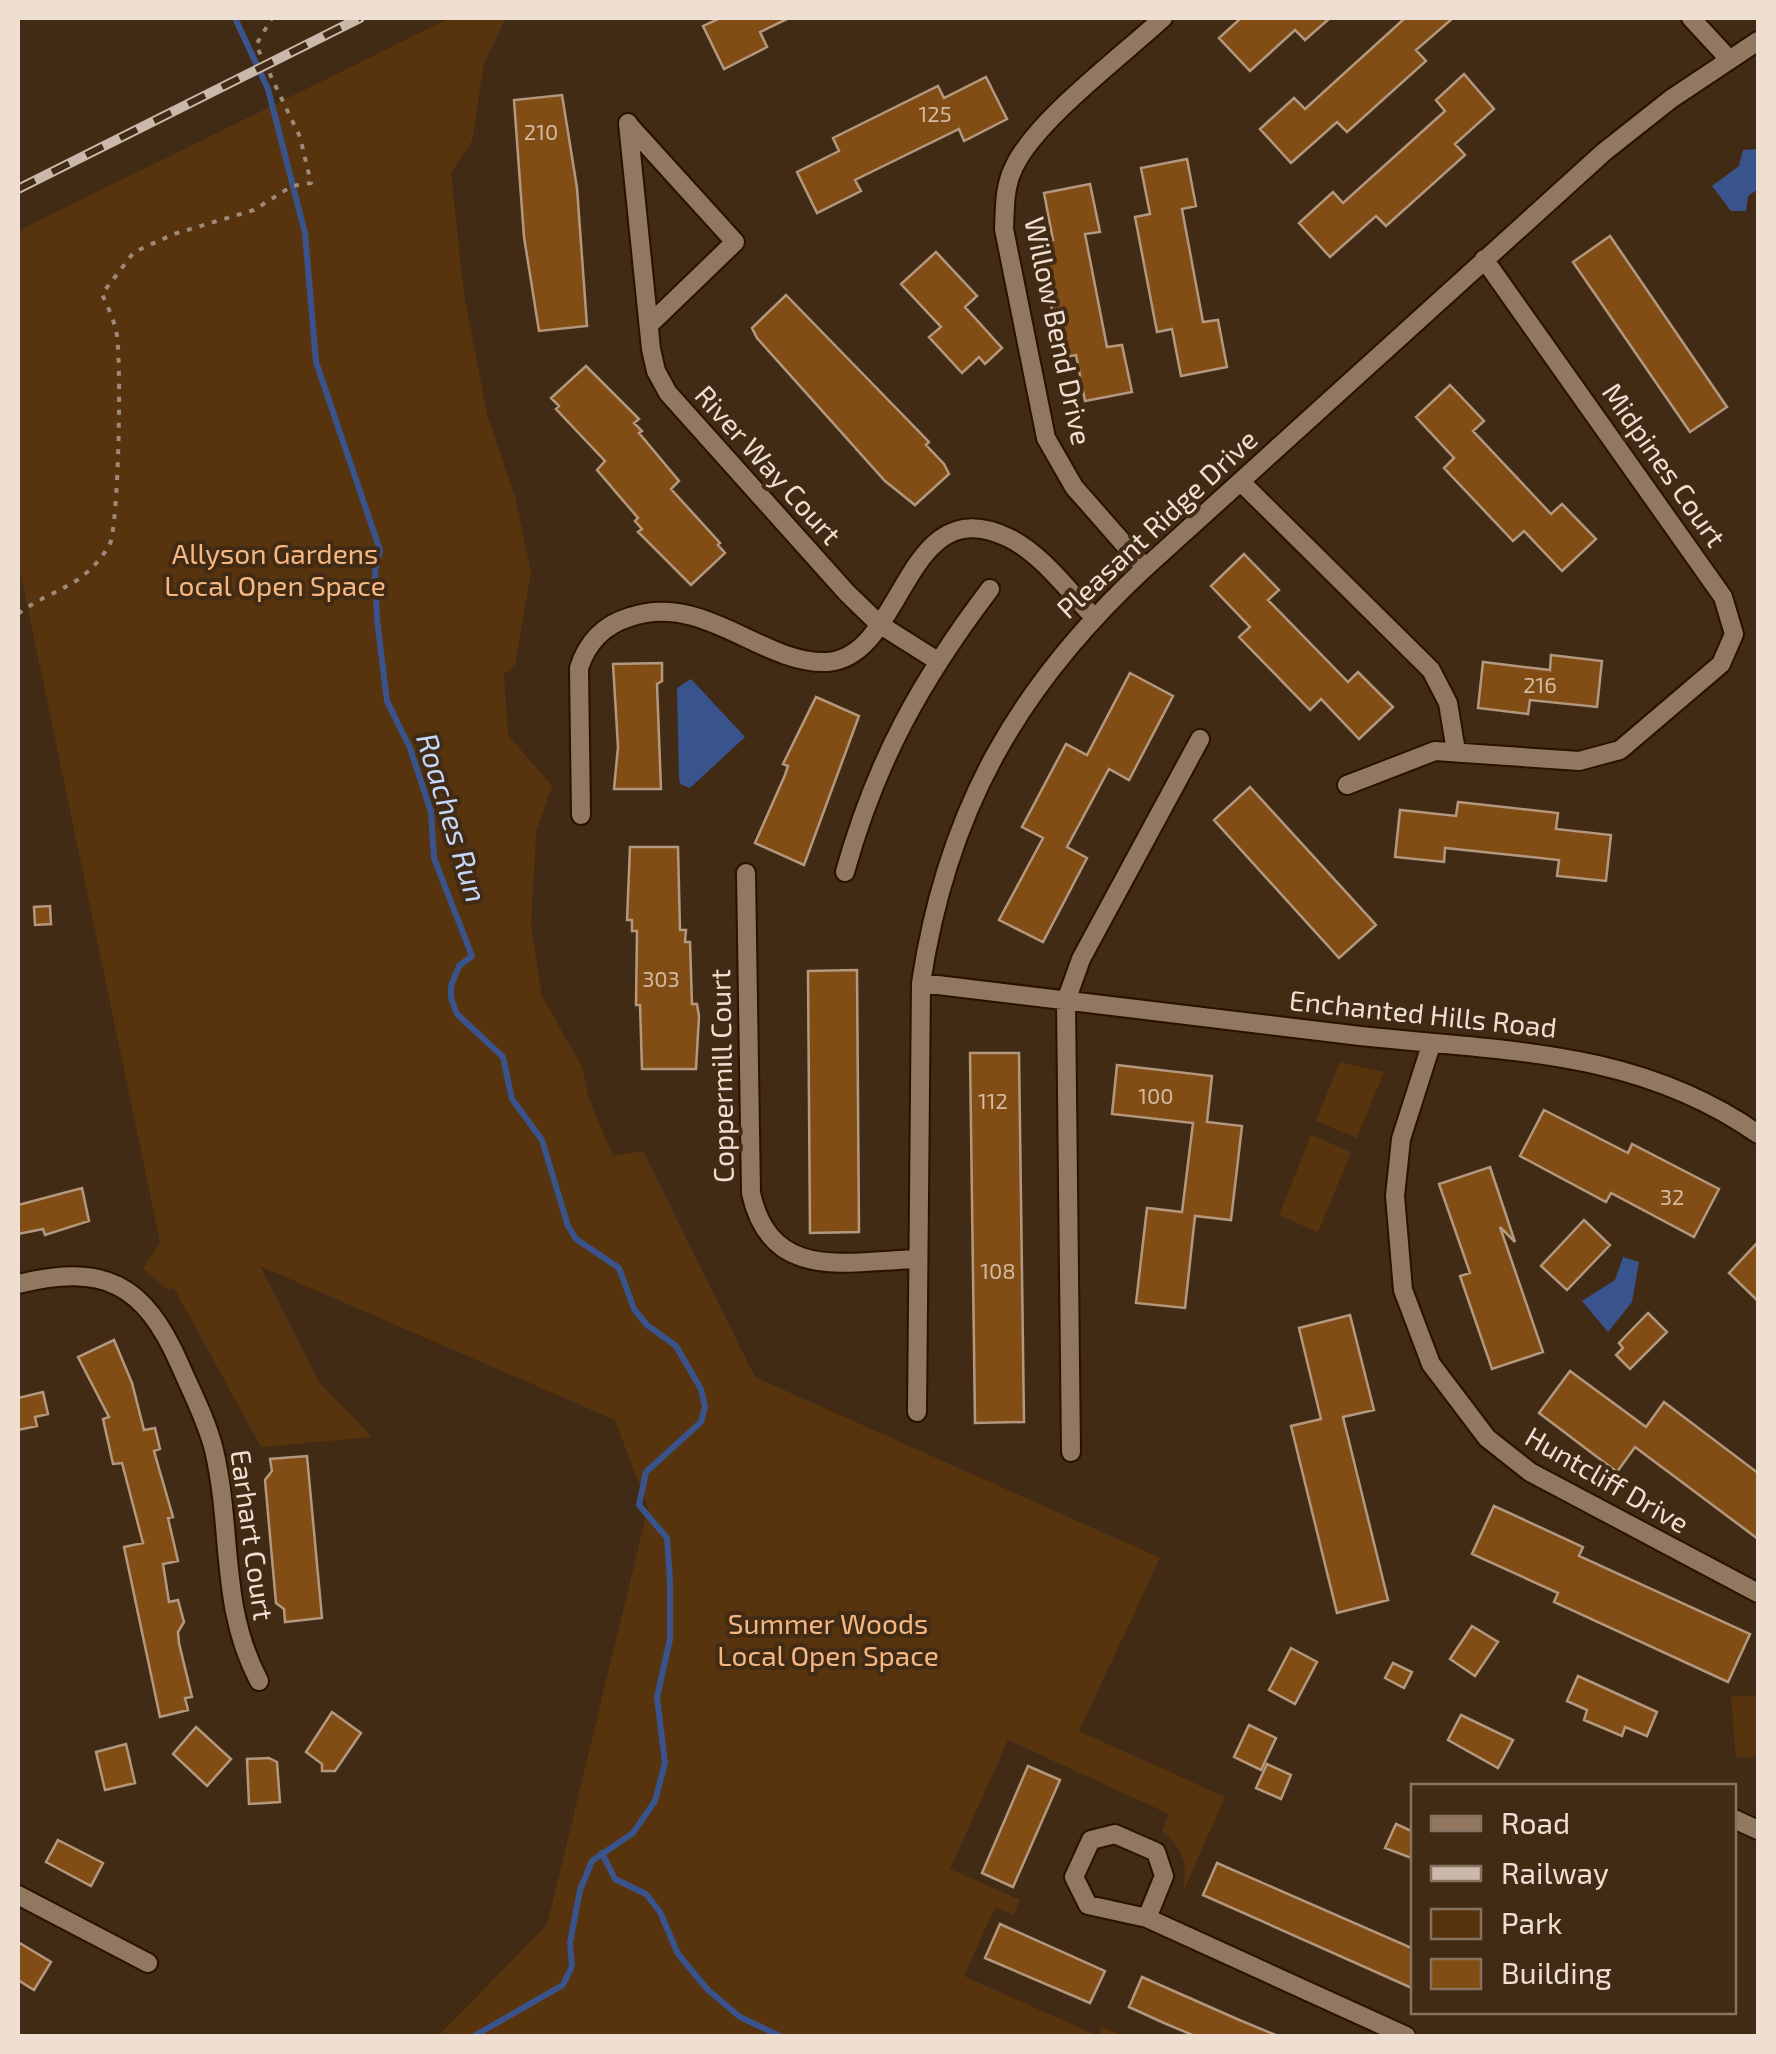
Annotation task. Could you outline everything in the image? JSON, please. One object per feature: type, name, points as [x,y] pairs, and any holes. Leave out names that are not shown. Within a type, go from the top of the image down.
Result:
[{"type":"street","name":"Willow Bend Drive","points":[[1146,568],[1074,488],[1046,438],[1004,229],[1005,195],[1014,167],[1035,137],[1163,18]]},
{"type":"street","points":[[1690,18],[1728,58]]},
{"type":"street","name":"Pleasant Ridge Drive","points":[[917,1412],[921,983],[935,906],[978,784],[1040,680],[1094,616],[1604,152],[1728,58],[1758,41]]},
{"type":"street","name":"River Way Court","points":[[650,324],[735,242],[628,124],[650,324],[656,371],[684,414],[817,562],[880,624],[936,660]]},
{"type":"street","name":"Midpines Court","points":[[1347,784],[1434,751],[1578,761],[1620,750],[1722,664],[1734,634],[1722,597],[1484,259]]},
{"type":"street","points":[[1242,482],[1431,670],[1448,704],[1456,751]]},
{"type":"street","points":[[581,814],[579,668],[585,650],[618,620],[662,610],[687,614],[822,662],[851,653],[880,624],[929,548],[947,536],[970,530],[1011,539],[1094,616]]},
{"type":"street","points":[[845,872],[881,765],[936,660],[990,589]]},
{"type":"street","points":[[1071,1452],[1066,1001],[1081,959],[1200,739]]},
{"type":"street","name":"Coppermill Court","points":[[746,873],[751,1193],[756,1216],[766,1235],[802,1260],[918,1259]]},
{"type":"street","name":"Enchanted Hills Road","points":[[921,983],[1430,1045],[1569,1056],[1626,1069],[1686,1090],[1758,1134]]},
{"type":"street","name":"Huntcliff Drive","points":[[1430,1045],[1402,1139],[1395,1196],[1403,1290],[1432,1364],[1487,1438],[1530,1472],[1758,1592]]},
{"type":"street","name":"Earhart Court","points":[[18,1284],[56,1275],[103,1278],[124,1288],[157,1318],[214,1451],[232,1610],[241,1647],[260,1682]]},
{"type":"street","points":[[1147,1918],[1164,1876],[1156,1852],[1115,1834],[1091,1840],[1075,1868],[1080,1896],[1088,1905],[1147,1918],[1406,2036]]},
{"type":"street","points":[[18,1895],[148,1964]]},
{"type":"path","points":[[18,614],[37,599],[79,583],[112,543],[120,474],[117,332],[102,294],[134,252],[174,234],[254,210],[292,186],[311,183],[300,137],[256,45],[272,18]]},
{"type":"green space","points":[[450,18],[506,18],[484,63],[472,141],[451,173],[464,294],[487,414],[515,497],[531,572],[515,665],[504,674],[508,735],[552,786],[536,832],[531,926],[542,997],[582,1066],[589,1099],[613,1156],[643,1151],[755,1377],[1160,1558],[1079,1731],[1225,1797],[1182,1894],[1183,1859],[1162,1831],[1169,1814],[1008,1740],[950,1869],[1020,1900],[1013,1915],[995,1907],[964,1976],[1098,2036],[438,2036],[547,1925],[648,1508],[615,1420],[260,1266],[319,1382],[372,1437],[261,1447],[174,1288],[168,1290],[143,1269],[160,1242],[18,561],[18,231]]},
{"type":"green space","points":[[1340,1062],[1384,1072],[1357,1138],[1316,1121]]},
{"type":"green space","points":[[1311,1135],[1351,1152],[1318,1232],[1279,1215]]},
{"type":"green space","points":[[1758,1695],[1758,1757],[1736,1758],[1731,1697]]},
{"type":"green space","points":[[1102,2027],[1124,2036],[1098,2036]]},
{"type":"water","points":[[1757,149],[1758,189],[1748,196],[1746,211],[1731,211],[1712,186],[1739,166],[1743,150]]},
{"type":"water","points":[[691,679],[745,737],[690,788],[680,784],[679,778],[677,688]]},
{"type":"water","points":[[1623,1257],[1639,1262],[1632,1302],[1608,1332],[1582,1301],[1615,1280]]},
{"type":"building","points":[[720,18],[789,18],[760,32],[767,47],[724,69],[703,26]]},
{"type":"building","points":[[1241,18],[1330,18],[1305,40],[1295,30],[1250,71],[1219,38]]},
{"type":"building","points":[[1405,18],[1453,18],[1416,50],[1426,61],[1347,132],[1337,122],[1291,163],[1260,129],[1294,98],[1305,109]]},
{"type":"building","points":[[1464,74],[1494,109],[1455,144],[1465,155],[1386,226],[1376,216],[1330,257],[1299,223],[1333,192],[1343,203],[1445,111],[1436,100]]},
{"type":"building","points":[[986,77],[1007,119],[964,141],[959,129],[855,180],[861,191],[817,213],[797,172],[839,151],[833,138],[938,86],[944,98]]},
{"type":"building","points":[[562,95],[577,188],[587,326],[539,331],[524,237],[514,100]]},
{"type":"building","points":[[1187,159],[1196,206],[1182,209],[1203,322],[1218,320],[1227,367],[1181,376],[1172,329],[1157,332],[1135,217],[1150,214],[1141,168]]},
{"type":"building","points":[[1090,184],[1100,232],[1085,234],[1107,347],[1122,345],[1132,392],[1085,401],[1076,355],[1061,358],[1039,242],[1053,240],[1044,193]]},
{"type":"building","points":[[1610,236],[1727,407],[1690,432],[1573,262]]},
{"type":"building","points":[[936,252],[977,296],[965,307],[1002,348],[985,364],[979,357],[962,373],[929,337],[941,327],[901,284]]},
{"type":"building","points":[[786,295],[929,442],[926,445],[944,464],[949,474],[915,505],[885,481],[757,338],[752,328]]},
{"type":"building","points":[[586,366],[639,419],[634,423],[642,431],[639,433],[679,481],[671,489],[725,553],[691,585],[638,532],[642,529],[635,521],[638,518],[597,470],[605,461],[556,409],[559,406],[551,398]]},
{"type":"building","points":[[1450,385],[1484,421],[1473,431],[1551,514],[1562,504],[1596,539],[1562,571],[1524,531],[1513,541],[1444,468],[1454,458],[1416,417]]},
{"type":"building","points":[[1244,554],[1279,590],[1268,600],[1348,682],[1358,672],[1393,707],[1359,739],[1321,699],[1310,710],[1239,637],[1250,627],[1211,586]]},
{"type":"building","points":[[1551,655],[1602,661],[1597,707],[1530,700],[1528,714],[1478,708],[1483,662],[1550,670]]},
{"type":"building","points":[[662,663],[662,681],[657,684],[661,789],[614,789],[618,747],[613,664]]},
{"type":"building","points":[[1130,673],[1173,696],[1129,780],[1109,769],[1067,847],[1087,858],[1043,942],[999,920],[1043,838],[1022,827],[1066,744],[1087,755]]},
{"type":"building","points":[[816,697],[859,716],[804,865],[755,843],[785,775],[788,766],[783,764]]},
{"type":"building","points":[[1250,787],[1376,925],[1339,958],[1214,820]]},
{"type":"building","points":[[1458,802],[1558,813],[1556,829],[1611,835],[1606,881],[1557,876],[1559,860],[1445,848],[1444,862],[1395,857],[1400,810],[1456,816]]},
{"type":"building","points":[[630,847],[678,847],[680,930],[686,930],[685,942],[690,942],[692,1004],[697,1004],[699,1016],[696,1069],[642,1069],[640,1005],[636,1005],[637,931],[632,931],[632,920],[627,920]]},
{"type":"building","points":[[50,906],[51,924],[35,925],[34,907]]},
{"type":"building","points":[[857,970],[859,1232],[810,1233],[808,971]]},
{"type":"building","points":[[970,1053],[1019,1053],[1024,1422],[975,1423]]},
{"type":"building","points":[[1117,1065],[1212,1076],[1207,1122],[1242,1126],[1231,1220],[1195,1216],[1185,1308],[1136,1303],[1147,1208],[1182,1212],[1193,1123],[1112,1114]]},
{"type":"building","points":[[1544,1110],[1628,1153],[1632,1144],[1719,1189],[1694,1237],[1611,1193],[1606,1202],[1520,1156]]},
{"type":"building","points":[[1490,1167],[1515,1242],[1500,1227],[1543,1352],[1492,1369],[1460,1276],[1470,1273],[1439,1184]]},
{"type":"building","points":[[82,1188],[89,1221],[45,1235],[43,1229],[18,1234],[18,1205]]},
{"type":"building","points":[[1584,1220],[1610,1245],[1567,1290],[1541,1266]]},
{"type":"building","points":[[1758,1242],[1758,1301],[1729,1273]]},
{"type":"building","points":[[1648,1313],[1667,1332],[1630,1369],[1616,1355],[1623,1348],[1619,1343]]},
{"type":"building","points":[[1350,1315],[1374,1410],[1343,1417],[1388,1600],[1337,1613],[1291,1426],[1321,1419],[1299,1328]]},
{"type":"building","points":[[114,1340],[132,1383],[144,1430],[155,1428],[160,1449],[154,1451],[173,1517],[168,1518],[178,1561],[163,1564],[169,1602],[178,1600],[184,1622],[178,1632],[179,1643],[192,1697],[185,1698],[188,1710],[160,1717],[124,1547],[143,1543],[122,1463],[113,1464],[103,1419],[109,1417],[78,1357]]},
{"type":"building","points":[[1570,1371],[1646,1427],[1664,1402],[1758,1473],[1758,1539],[1635,1447],[1617,1472],[1539,1413]]},
{"type":"building","points":[[43,1392],[48,1414],[35,1417],[37,1426],[18,1430],[18,1398]]},
{"type":"building","points":[[307,1456],[322,1618],[285,1622],[284,1609],[276,1603],[265,1480],[272,1471],[270,1459]]},
{"type":"building","points":[[1494,1506],[1583,1547],[1579,1556],[1750,1634],[1728,1682],[1554,1602],[1558,1593],[1472,1554]]},
{"type":"building","points":[[1472,1626],[1498,1642],[1475,1676],[1450,1659]]},
{"type":"building","points":[[1291,1648],[1317,1662],[1295,1704],[1269,1690]]},
{"type":"building","points":[[1393,1663],[1412,1672],[1404,1688],[1385,1678]]},
{"type":"building","points":[[1578,1676],[1657,1712],[1647,1736],[1625,1727],[1622,1736],[1584,1720],[1587,1710],[1567,1701]]},
{"type":"building","points":[[332,1712],[361,1733],[335,1771],[322,1771],[322,1764],[306,1752]]},
{"type":"building","points":[[1461,1715],[1513,1740],[1498,1768],[1448,1740]]},
{"type":"building","points":[[1249,1725],[1276,1738],[1261,1770],[1234,1757]]},
{"type":"building","points":[[196,1727],[231,1759],[207,1786],[173,1754]]},
{"type":"building","points":[[126,1744],[135,1783],[105,1790],[96,1752]]},
{"type":"building","points":[[269,1758],[277,1762],[280,1802],[249,1804],[247,1759]]},
{"type":"building","points":[[1267,1764],[1291,1775],[1281,1799],[1256,1788]]},
{"type":"building","points":[[1028,1766],[1060,1780],[1013,1887],[982,1873]]},
{"type":"building","points":[[1396,1824],[1411,1831],[1411,1858],[1385,1848]]},
{"type":"building","points":[[58,1840],[103,1863],[91,1886],[46,1862]]},
{"type":"building","points":[[1217,1863],[1411,1948],[1411,1988],[1203,1895]]},
{"type":"building","points":[[1000,1924],[1105,1971],[1090,2003],[985,1958]]},
{"type":"building","points":[[18,1942],[51,1962],[34,1990],[18,1980]]},
{"type":"building","points":[[1142,1977],[1278,2036],[1195,2036],[1164,2023],[1129,2007]]},
{"type":"waterway","name":"Roaches Run","points":[[235,18],[268,89],[305,233],[316,362],[380,550],[375,572],[377,619],[387,701],[410,748],[431,812],[434,858],[472,956],[459,966],[451,998],[457,1014],[503,1057],[512,1099],[542,1140],[568,1226],[576,1239],[619,1268],[634,1309],[647,1325],[676,1346],[701,1389],[705,1407],[701,1422],[646,1472],[639,1505],[667,1538],[670,1581],[670,1639],[657,1697],[665,1763],[655,1801],[633,1833],[592,1861],[580,1890],[570,1943],[572,1966],[563,1985],[474,2036]]},
{"type":"waterway","points":[[602,1853],[615,1879],[646,1894],[660,1912],[678,1954],[708,1990],[740,2017],[780,2036]]},
{"type":"railway","points":[[18,189],[360,18]]},
{"type":"park label","name":"Allyson Gardens Local Open Space","points":[[275,570]]},
{"type":"park label","name":"Summer Woods Local Open Space","points":[[828,1640]]}]
